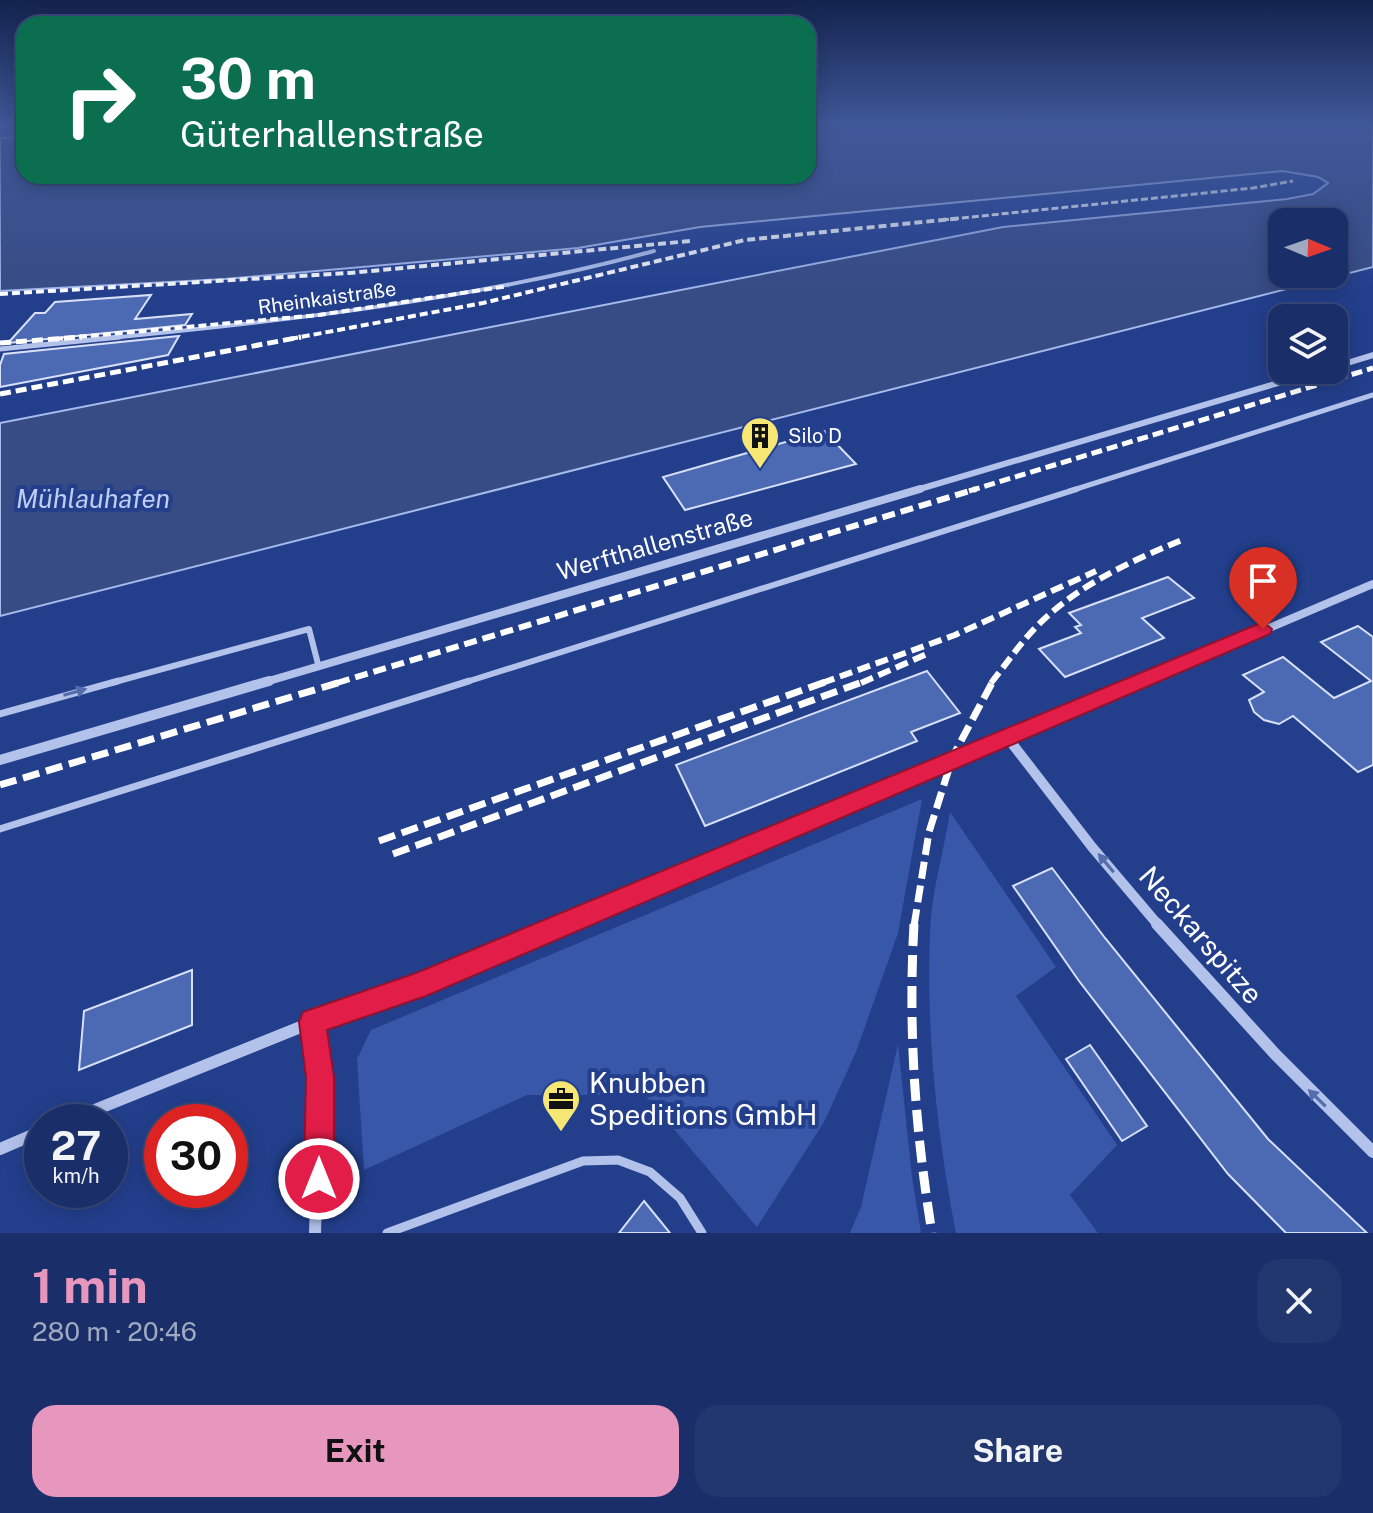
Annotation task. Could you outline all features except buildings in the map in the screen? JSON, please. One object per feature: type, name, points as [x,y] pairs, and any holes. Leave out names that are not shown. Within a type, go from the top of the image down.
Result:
[{"type":"street","points":[[1348,363],[1373,355]]},
{"type":"street","name":"Werfthallenstraße","points":[[0,760],[1274,384]]},
{"type":"street","points":[[110,1104],[313,1022],[417,986],[1373,584]]},
{"type":"street","name":"Neckarspitze","points":[[1007,737],[1052,797],[1192,965],[1294,1075],[1373,1152]]},
{"type":"street","points":[[313,1022],[320,1077],[315,1233]]},
{"type":"street","points":[[0,1149],[24,1139]]},
{"type":"lane","name":"Rheinkaistraße","points":[[0,349],[266,321],[404,302],[563,273],[654,251]]},
{"type":"lane","points":[[0,829],[1373,395]]},
{"type":"lane","points":[[0,714],[309,629],[318,664]]},
{"type":"lane","points":[[387,1233],[583,1161],[618,1160],[650,1172],[670,1189],[680,1198],[702,1233]]},
{"type":"shaded area","points":[[922,799],[898,933],[856,1052],[824,1122],[757,1227],[645,1095],[527,1095],[364,1170],[357,1059],[371,1030]]},
{"type":"shaded area","points":[[950,812],[1056,967],[1016,996],[1117,1145],[1070,1195],[1098,1233],[956,1233],[938,1122],[931,1046],[929,970],[935,887]]},
{"type":"shaded area","points":[[898,1044],[921,1233],[850,1233],[861,1207]]},
{"type":"water","name":"Mühlauhafen","points":[[0,183],[1163,183],[700,227],[578,248],[225,279],[0,291]]},
{"type":"water","name":"Mühlauhafen","points":[[1327,183],[1373,183],[1373,267],[1348,273],[1348,208],[1268,208],[1268,288],[1290,288],[0,616],[0,423],[1003,227],[1313,194]]},
{"type":"railway","points":[[942,220],[1284,183]]},
{"type":"railway","points":[[290,339],[483,303],[745,240],[962,218]]},
{"type":"railway","points":[[0,294],[349,273],[690,241]]},
{"type":"railway","points":[[56,339],[319,315],[508,286]]},
{"type":"railway","points":[[56,339],[82,337]]},
{"type":"railway","points":[[0,394],[301,337]]},
{"type":"railway","points":[[0,343],[56,339]]},
{"type":"railway","points":[[969,491],[1373,368]]},
{"type":"railway","points":[[337,683],[976,489]]},
{"type":"railway","points":[[991,683],[1032,632],[1070,598],[1125,566],[1182,540]]},
{"type":"railway","points":[[822,683],[955,635],[1096,571]]},
{"type":"railway","points":[[861,683],[927,654]]},
{"type":"railway","points":[[0,785],[344,681]]},
{"type":"railway","points":[[379,841],[828,681]]},
{"type":"railway","points":[[393,854],[865,681]]},
{"type":"railway","points":[[914,926],[929,832],[953,756],[993,681]]},
{"type":"railway","points":[[914,924],[914,1079],[932,1233]]},
{"type":"place","name":"Silo D","points":[[760,470]]},
{"type":"place","name":"Knubben Speditions GmbH","points":[[561,1133]]},
{"type":"route","points":[[319,1179],[320,1077],[313,1022],[417,986],[1263,629]]}]
